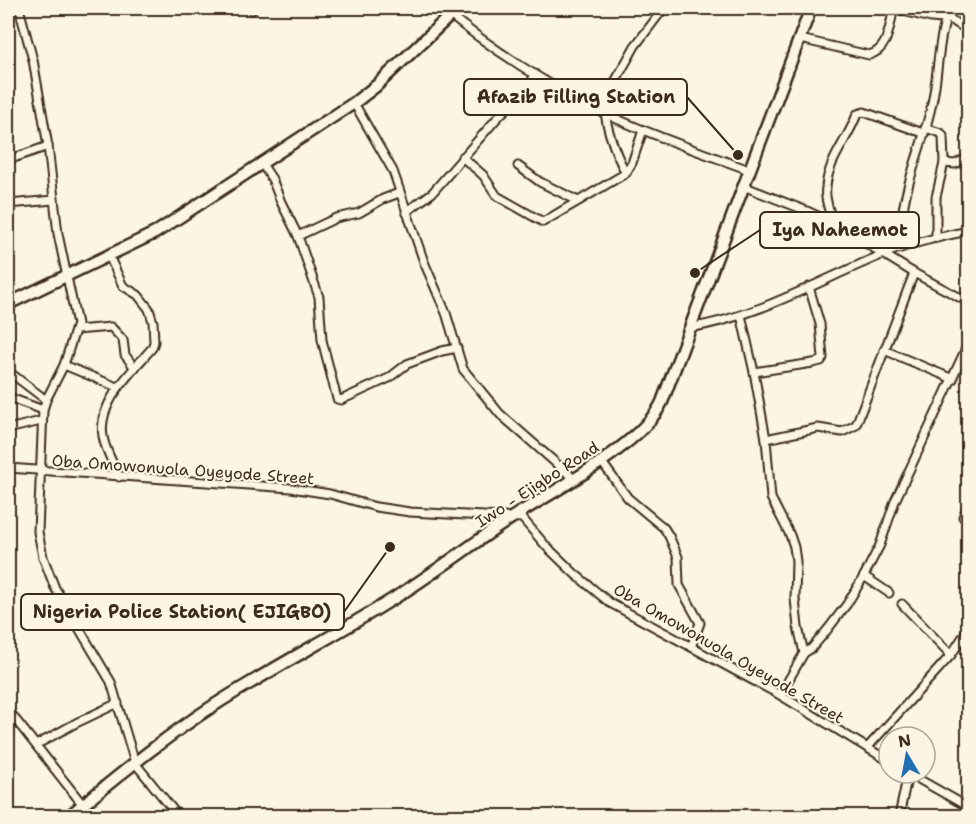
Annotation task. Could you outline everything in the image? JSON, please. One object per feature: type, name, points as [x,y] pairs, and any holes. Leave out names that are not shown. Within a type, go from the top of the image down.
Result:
[{"type":"main road","name":"Iwo - Ejigbo Road","points":[[69,816],[199,715],[296,655],[389,602],[514,516],[601,461],[644,427],[658,410],[811,8]]},
{"type":"main road","points":[[8,304],[155,233],[262,164],[376,86],[455,11]]},
{"type":"street","points":[[19,8],[33,60],[48,146],[59,241],[69,276],[76,316],[76,330],[64,365],[46,400],[41,421],[38,532],[43,557],[55,588],[107,674],[135,763],[178,816]]},
{"type":"street","points":[[441,8],[455,11],[551,85],[604,113],[749,170]]},
{"type":"street","points":[[626,173],[616,152],[604,113],[606,98],[635,46],[664,8]]},
{"type":"street","points":[[800,39],[869,55],[878,53],[884,46],[892,8],[939,19],[946,17],[969,30]]},
{"type":"street","points":[[901,248],[900,218],[932,103],[937,59],[950,8]]},
{"type":"street","points":[[406,212],[432,193],[499,116],[529,87],[535,74]]},
{"type":"street","points":[[354,103],[393,171],[424,262],[446,313],[463,369],[493,406],[573,479]]},
{"type":"street","points":[[833,223],[826,200],[825,188],[828,175],[857,114],[864,112],[941,133],[943,136],[944,163],[936,197],[936,238]]},
{"type":"street","points":[[462,157],[483,175],[497,196],[541,221],[546,221],[626,173],[632,163],[643,130]]},
{"type":"street","points":[[8,160],[48,146]]},
{"type":"street","points":[[944,163],[955,164],[969,158]]},
{"type":"street","points":[[262,164],[272,179],[298,236],[318,297],[321,309],[322,340],[337,399],[341,400],[389,378],[407,364],[457,348]]},
{"type":"street","points":[[518,166],[540,182],[578,201]]},
{"type":"street","points":[[743,186],[833,223],[883,255],[969,302]]},
{"type":"street","points":[[298,236],[336,218],[359,213],[399,193]]},
{"type":"street","points":[[8,204],[54,201]]},
{"type":"street","points":[[689,328],[741,315],[901,248],[969,231]]},
{"type":"street","points":[[109,256],[123,286],[147,304],[153,322],[154,342],[152,348],[117,387],[103,421],[103,437],[119,477]]},
{"type":"street","points":[[766,439],[818,428],[842,432],[855,425],[914,273]]},
{"type":"street","points":[[754,372],[813,363],[823,358],[820,324],[809,287]]},
{"type":"street","points":[[741,315],[766,439],[771,498],[790,535],[796,561],[795,598],[804,653]]},
{"type":"street","points":[[76,330],[111,327],[123,340],[125,355],[135,368]]},
{"type":"street","points":[[780,695],[804,653],[812,648],[828,629],[864,576],[878,549],[895,501],[969,344]]},
{"type":"street","points":[[884,350],[952,379]]},
{"type":"street","points":[[64,365],[117,387]]},
{"type":"street","points":[[8,371],[46,400]]},
{"type":"street","points":[[8,397],[43,410]]},
{"type":"street","points":[[8,429],[41,421]]},
{"type":"street","points":[[601,461],[628,498],[669,536],[678,557],[679,585],[700,623],[691,646]]},
{"type":"street","name":"Oba Omowonuola Oyeyode Street","points":[[8,468],[291,488],[330,494],[376,507],[410,512],[522,518],[546,546],[610,603],[780,695],[877,754]]},
{"type":"street","points":[[963,517],[969,505]]},
{"type":"street","points":[[864,576],[889,593]]},
{"type":"street","points":[[902,604],[951,655]]},
{"type":"street","points":[[867,748],[951,655],[969,629]]},
{"type":"street","points":[[36,745],[118,703]]},
{"type":"street","points":[[8,710],[83,805]]},
{"type":"street","points":[[899,816],[905,785]]},
{"type":"street","points":[[930,785],[969,807]]},
{"type":"place","name":"Afazib Filling Station","points":[[738,155]]},
{"type":"place","name":"Iya Naheemot","points":[[695,273]]},
{"type":"place","name":"Nigeria Police Station( EJIGBO)","points":[[390,547]]}]
